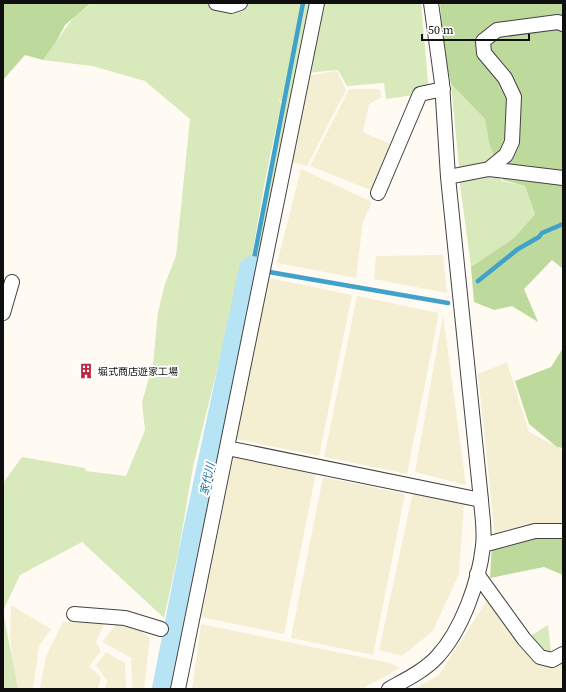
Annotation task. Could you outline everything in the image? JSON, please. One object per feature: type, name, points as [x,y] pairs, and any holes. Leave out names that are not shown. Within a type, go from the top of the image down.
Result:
[{"type":"street","points":[[216,3],[230,6],[240,3]]},
{"type":"street","points":[[178,689],[316,3]]},
{"type":"street","points":[[389,689],[412,677],[437,658],[453,636],[466,610],[477,574],[483,545],[481,500],[448,176],[442,89],[431,3]]},
{"type":"street","points":[[489,169],[506,155],[512,142],[514,97],[505,78],[484,53],[483,41],[497,30],[558,22],[563,24]]},
{"type":"street","points":[[378,193],[420,94],[442,89]]},
{"type":"street","points":[[448,176],[489,169],[563,178]]},
{"type":"street","points":[[3,313],[12,282]]},
{"type":"street","points":[[227,448],[481,500]]},
{"type":"street","points":[[483,545],[535,531],[563,531]]},
{"type":"street","points":[[477,574],[524,640],[540,657],[552,660],[563,654]]},
{"type":"street","points":[[74,614],[126,618],[161,629]]},
{"type":"shaded area","points":[[337,71],[346,90],[307,166],[292,162],[290,160],[305,76]]},
{"type":"shaded area","points":[[349,89],[379,89],[382,97],[369,104],[363,132],[395,146],[378,193],[310,166]]},
{"type":"shaded area","points":[[301,169],[372,202],[363,222],[356,278],[277,263]]},
{"type":"shaded area","points":[[443,255],[447,293],[374,279],[376,256]]},
{"type":"shaded area","points":[[269,278],[352,295],[319,456],[236,439]]},
{"type":"shaded area","points":[[357,296],[439,313],[407,474],[324,457]]},
{"type":"shaded area","points":[[443,315],[466,485],[415,472]]},
{"type":"shaded area","points":[[507,362],[529,432],[563,450],[563,531],[495,537],[478,374]]},
{"type":"shaded area","points":[[234,456],[316,473],[284,634],[201,617]]},
{"type":"shaded area","points":[[323,477],[405,494],[373,655],[291,638]]},
{"type":"shaded area","points":[[413,492],[464,504],[459,574],[433,631],[402,656],[379,650]]},
{"type":"shaded area","points":[[491,594],[527,643],[563,664],[563,689],[414,689],[439,675]]},
{"type":"shaded area","points":[[11,605],[51,629],[39,646],[33,689],[17,689],[14,678],[10,637]]},
{"type":"shaded area","points":[[63,622],[104,624],[96,642],[101,651],[89,666],[101,677],[98,689],[42,689],[40,687],[46,656]]},
{"type":"shaded area","points":[[117,623],[132,624],[150,638],[144,689],[132,689],[131,658],[102,642]]},
{"type":"shaded area","points":[[201,624],[390,663],[400,668],[362,689],[192,689]]},
{"type":"shaded area","points":[[106,652],[125,663],[126,689],[105,689],[107,681],[96,665]]},
{"type":"green space","points":[[3,3],[91,3],[65,25],[56,42],[43,60],[25,55],[3,80]]},
{"type":"green space","points":[[92,3],[221,3],[245,9],[246,3],[303,3],[284,104],[278,99],[281,104],[265,181],[251,261],[240,286],[258,250],[304,3],[316,3],[177,689],[157,689],[159,660],[228,325],[193,467],[178,554],[164,618],[82,542],[20,575],[3,611],[3,483],[22,457],[85,468],[86,471],[126,476],[145,430],[142,402],[153,364],[158,312],[165,284],[176,256],[190,119],[145,81],[92,66],[43,60],[73,18]]},
{"type":"green space","points":[[317,3],[421,3],[429,93],[386,99],[384,83],[347,86],[338,70],[305,73]]},
{"type":"green space","points":[[440,3],[563,3],[563,269],[552,260],[524,289],[538,322],[512,306],[494,310],[474,302],[471,267],[514,238],[535,214],[525,186],[503,180],[489,143],[485,119],[451,84],[444,54]]},
{"type":"green space","points":[[451,84],[485,119],[489,143],[496,160],[486,165],[459,167]]},
{"type":"green space","points":[[499,174],[502,181],[525,186],[535,214],[514,238],[471,267],[459,177]]},
{"type":"green space","points":[[563,348],[563,448],[557,447],[529,424],[515,381],[551,367]]},
{"type":"green space","points":[[563,532],[563,575],[544,567],[490,578],[492,543]]},
{"type":"green space","points":[[3,611],[18,689],[3,689]]},
{"type":"green space","points":[[548,625],[552,660],[527,638]]},
{"type":"waterway","points":[[303,3],[252,269],[448,303]]},
{"type":"waterway","points":[[478,281],[518,249],[539,237],[542,233],[563,224]]},
{"type":"waterway","name":"家代川","points":[[165,689],[195,536],[252,269]]},
{"type":"place","name":"堀式商店遊家工場","points":[[86,371]]}]
